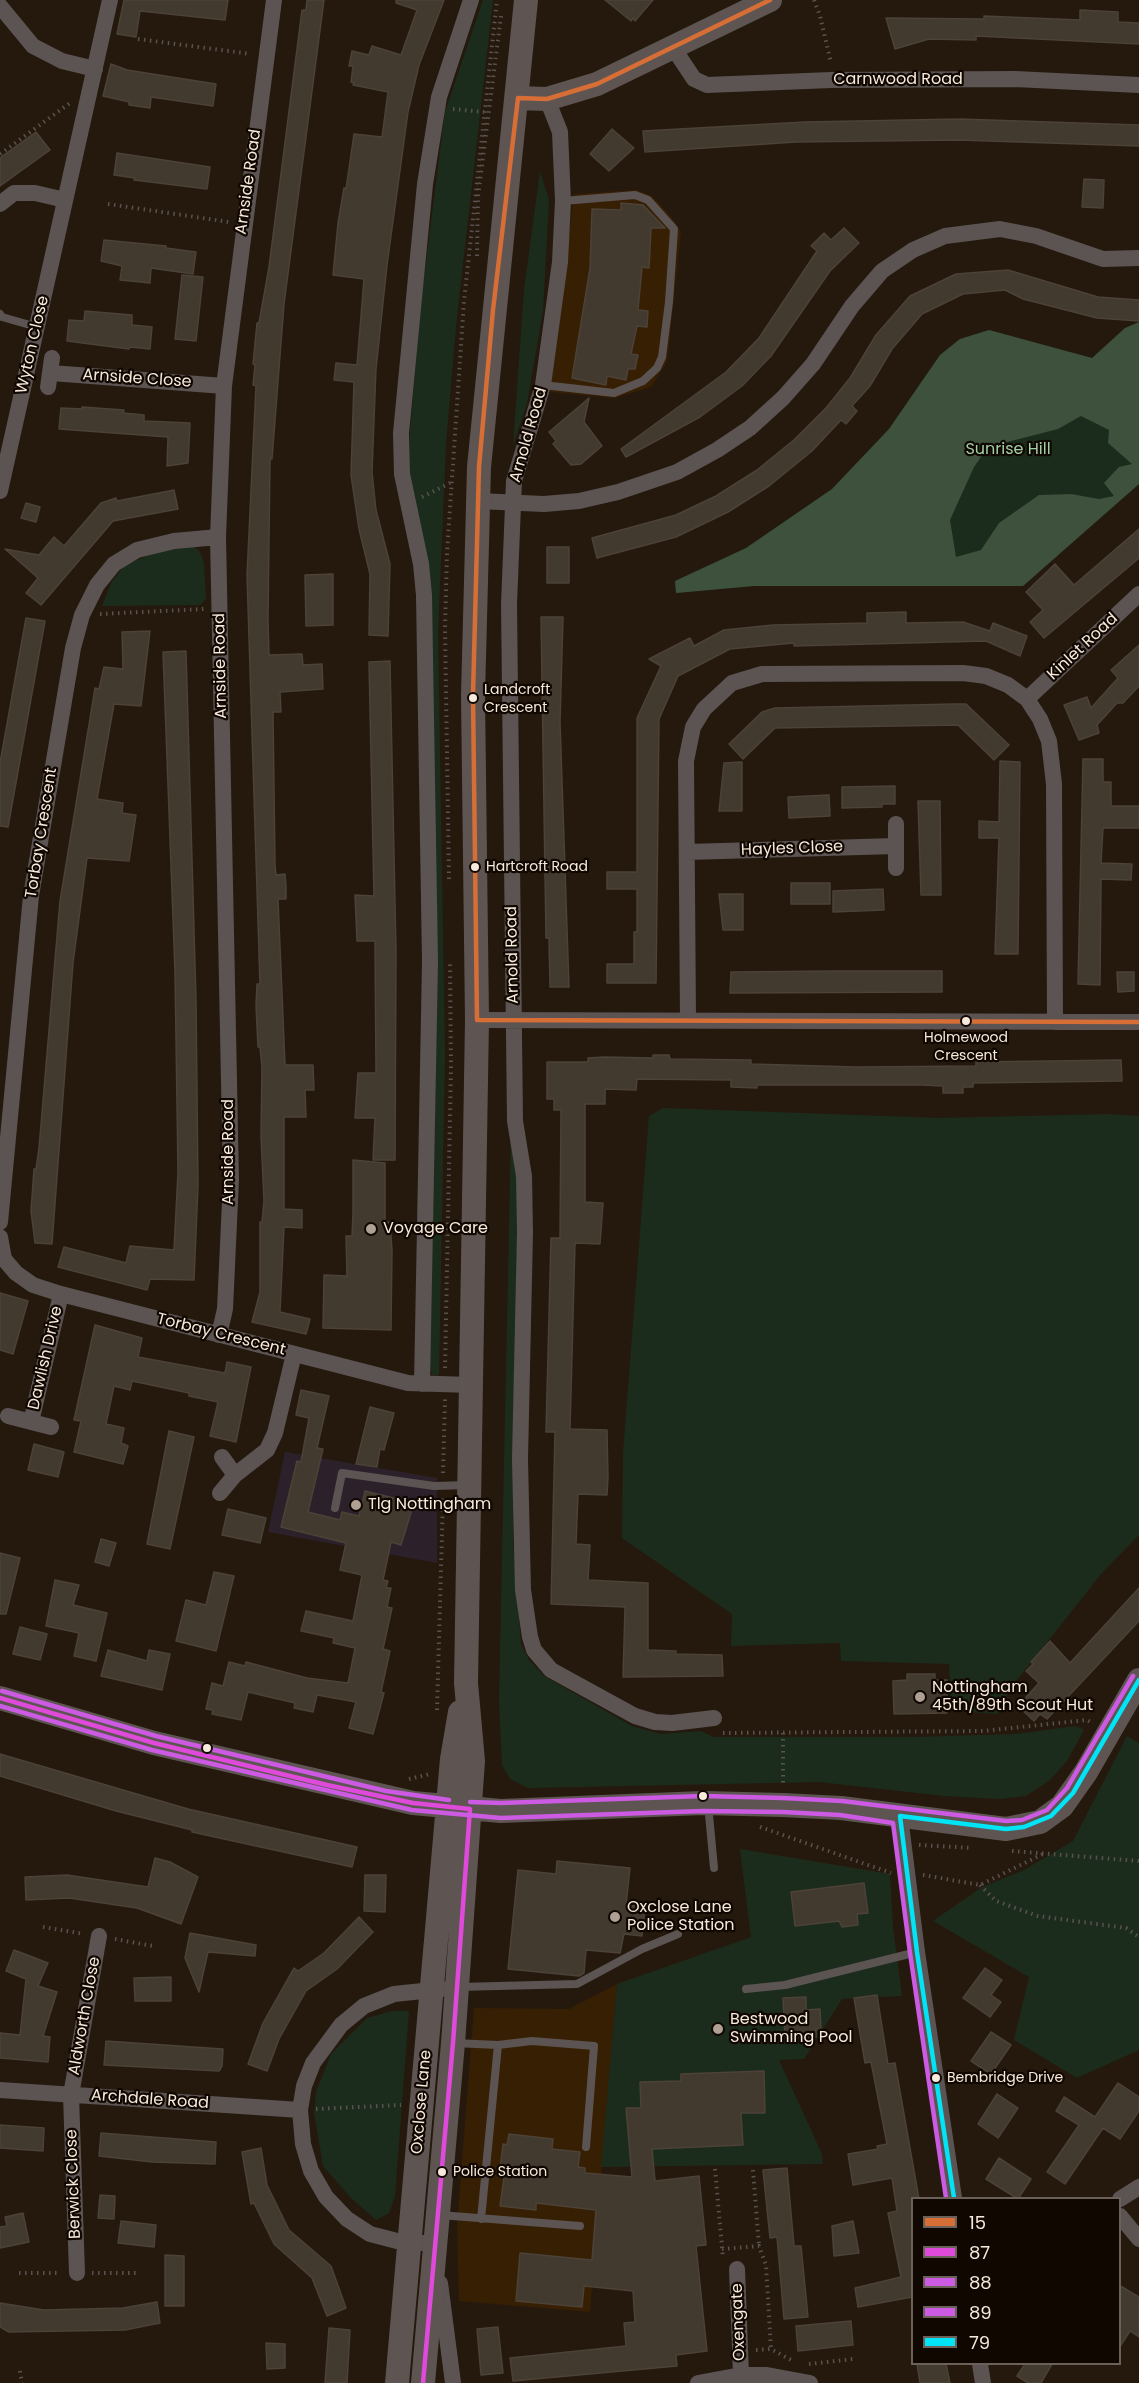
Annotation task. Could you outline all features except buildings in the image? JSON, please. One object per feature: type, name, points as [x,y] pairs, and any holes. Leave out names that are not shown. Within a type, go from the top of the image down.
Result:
[{"type":"main road","points":[[459,1808],[473,1761],[465,1683],[477,1020],[473,695],[478,501],[493,310],[518,98],[526,0]]},
{"type":"main road","points":[[518,98],[548,99],[597,84],[674,49],[770,0]]},
{"type":"main road","points":[[0,1698],[154,1743],[385,1797],[459,1808],[509,1811],[708,1804],[783,1805],[1006,1829],[1040,1822],[1062,1806],[1073,1792],[1139,1680]]},
{"type":"main road","name":"Oxclose Lane","points":[[397,2383],[422,2106],[458,1987],[459,1808]]},
{"type":"main road","name":"Oxclose Lane","points":[[423,2383],[438,2215],[440,2042],[432,1991],[459,1808]]},
{"type":"street","name":"Wyton Close","points":[[0,491],[110,0]]},
{"type":"street","name":"Arnside Road","points":[[219,1335],[225,1309],[231,1180],[218,537],[224,386],[274,0]]},
{"type":"street","points":[[422,1384],[430,962],[424,595],[421,564],[407,505],[401,433],[425,184],[447,71],[471,0]]},
{"type":"street","points":[[0,6],[33,46],[62,61],[94,69]]},
{"type":"street","name":"Carnwood Road","points":[[674,49],[694,79],[707,85],[831,80],[1015,79],[1139,85]]},
{"type":"street","name":"Arnold Road","points":[[548,99],[560,132],[563,201],[560,262],[543,386],[514,481],[509,615],[515,1121],[524,1176],[521,1529],[523,1590],[534,1650],[551,1670],[635,1716],[655,1722],[714,1718]]},
{"type":"street","points":[[0,204],[14,193],[35,193],[65,200]]},
{"type":"street","points":[[478,501],[544,504],[579,501],[618,492],[677,472],[717,450],[750,428],[783,398],[813,364],[852,306],[882,271],[913,250],[945,236],[1000,229],[1036,236],[1103,259],[1139,258]]},
{"type":"street","name":"Arnside Close","points":[[50,373],[224,386]]},
{"type":"street","name":"Torbay Crescent","points":[[0,1222],[31,896],[73,648],[82,615],[97,585],[114,564],[137,550],[174,541],[218,537]]},
{"type":"street","name":"Kinlet Road","points":[[1027,699],[1139,594]]},
{"type":"street","points":[[688,1020],[688,744],[693,727],[705,709],[732,683],[762,674],[963,673],[986,676],[1008,685],[1027,699],[1040,719],[1053,758],[1055,1022]]},
{"type":"street","points":[[896,824],[896,868]]},
{"type":"street","name":"Hayles Close","points":[[687,852],[896,846]]},
{"type":"street","points":[[477,1020],[1139,1022]]},
{"type":"street","name":"Torbay Crescent","points":[[0,1237],[2,1260],[33,1285],[61,1294],[408,1383],[471,1385]]},
{"type":"street","name":"Dawlish Drive","points":[[31,1422],[61,1294]]},
{"type":"street","points":[[220,1493],[235,1475],[267,1449],[275,1433],[294,1354]]},
{"type":"street","name":"Dawlish Drive","points":[[9,1416],[51,1427]]},
{"type":"street","points":[[222,1456],[235,1475]]},
{"type":"street","points":[[900,1816],[917,1952],[954,2197]]},
{"type":"street","name":"Aldworth Close","points":[[71,2095],[99,1936]]},
{"type":"street","points":[[435,2244],[410,2242],[370,2234],[347,2219],[326,2197],[311,2171],[303,2144],[300,2110],[304,2086],[313,2063],[341,2025],[364,2006],[394,1994],[458,1987]]},
{"type":"street","name":"Archdale Road","points":[[0,2090],[300,2110]]},
{"type":"street","name":"Berwick Close","points":[[71,2095],[77,2273]]},
{"type":"street","points":[[1121,2198],[1139,2187]]},
{"type":"street","points":[[412,2213],[438,2215]]},
{"type":"street","points":[[1121,2218],[1139,2239]]},
{"type":"street","name":"Oxclose Lane","points":[[435,2244],[453,2383]]},
{"type":"street","name":"Oxengate","points":[[737,2269],[741,2375]]},
{"type":"street","points":[[980,2365],[983,2383]]},
{"type":"street","name":"Oxengate","points":[[698,2383],[741,2375],[767,2375],[810,2383]]},
{"type":"lane","points":[[543,386],[614,393],[643,381],[657,368],[663,357],[669,302],[674,229],[648,200],[635,195],[563,201]]},
{"type":"lane","points":[[0,314],[2,317],[37,327]]},
{"type":"lane","points":[[335,1508],[342,1473],[434,1486],[469,1485]]},
{"type":"lane","points":[[708,1804],[714,1868]]},
{"type":"lane","points":[[458,1987],[576,1984],[642,1949],[678,1934]]},
{"type":"lane","points":[[746,1989],[808,1980],[917,1952]]},
{"type":"lane","points":[[440,2042],[498,2045],[532,2041],[594,2046],[586,2147]]},
{"type":"lane","points":[[481,2219],[498,2045]]},
{"type":"lane","points":[[438,2215],[580,2226]]},
{"type":"path","points":[[814,0],[831,64],[831,80]]},
{"type":"path","points":[[138,39],[266,56]]},
{"type":"path","points":[[0,154],[70,102],[87,105]]},
{"type":"path","points":[[438,108],[484,112]]},
{"type":"path","points":[[108,204],[244,224]]},
{"type":"path","points":[[407,505],[451,482]]},
{"type":"path","points":[[82,615],[219,608]]},
{"type":"path","points":[[437,1712],[442,1566]]},
{"type":"path","points":[[695,1721],[711,1731],[727,1733],[983,1731],[1087,1720],[1109,1730]]},
{"type":"path","points":[[783,1733],[783,1805]]},
{"type":"path","points":[[757,1826],[890,1873],[907,1872],[980,1885],[996,1900],[1038,1916],[1126,1928],[1139,1937]]},
{"type":"path","points":[[904,1843],[973,1848]]},
{"type":"path","points":[[1008,1851],[1139,1861]]},
{"type":"path","points":[[980,1885],[1043,1854]]},
{"type":"path","points":[[300,2110],[406,2104],[422,2106]]},
{"type":"path","points":[[715,2169],[724,2270],[737,2269]]},
{"type":"path","points":[[753,2170],[759,2246],[766,2265],[771,2349]]},
{"type":"path","points":[[722,2249],[759,2246]]},
{"type":"path","points":[[740,2352],[771,2349],[800,2365],[853,2359]]},
{"type":"path","points":[[20,2370],[22,2383]]},
{"type":"shaded area","points":[[637,190],[652,196],[681,232],[667,362],[651,387],[615,398],[550,392],[574,194]]},
{"type":"shaded area","name":"Tlg Nottingham","points":[[285,1452],[437,1478],[437,1563],[268,1532]]},
{"type":"shaded area","points":[[617,1984],[590,2312],[459,2301],[457,2226],[474,2008],[569,2009]]},
{"type":"green space","points":[[483,0],[493,0],[457,317],[446,443],[438,632],[445,1055],[439,1375],[432,1375],[428,1360],[435,946],[409,469],[410,431],[421,301],[445,112]]},
{"type":"green space","points":[[540,171],[549,200],[543,311],[527,403],[513,446],[524,290]]},
{"type":"green space","name":"Sunrise Hill","points":[[1139,322],[1139,484],[1023,586],[754,586],[676,593],[675,581],[746,548],[832,489],[889,429],[940,355],[960,339],[989,330],[1092,358],[1125,328]],"holes":[[[1081,416],[1109,430],[1108,443],[1132,464],[1119,467],[1104,483],[1114,496],[1099,499],[1071,494],[1039,495],[999,523],[981,550],[956,557],[950,520],[974,467],[988,447],[1058,429]]]},
{"type":"green space","name":"Sunrise Hill","points":[[989,330],[1092,358],[1139,358],[1139,484],[1023,586],[754,586],[676,593],[675,581],[746,548],[832,489],[889,429],[940,355],[960,339]]},
{"type":"green space","points":[[193,545],[200,552],[204,563],[206,599],[200,605],[102,606],[111,583],[125,565],[164,549]]},
{"type":"green space","points":[[663,1108],[939,1118],[1109,1114],[1139,1116],[1139,1535],[1102,1573],[1009,1690],[998,1714],[952,1711],[949,1664],[841,1661],[840,1643],[731,1646],[732,1614],[622,1538],[623,1453],[649,1116]]},
{"type":"green space","points":[[511,1135],[518,1180],[513,1541],[521,1644],[529,1660],[544,1676],[632,1726],[661,1734],[701,1731],[713,1737],[913,1737],[1016,1734],[1076,1726],[1084,1730],[1067,1761],[1050,1780],[1026,1796],[1000,1799],[944,1796],[819,1782],[528,1788],[510,1779],[502,1765],[499,1700]]},
{"type":"green space","points":[[1127,1736],[1139,1743],[1139,2050],[1077,2078],[1014,2040],[1029,1977],[933,1921],[982,1887],[1024,1870],[1073,1841]]},
{"type":"green space","name":"Bestwood Swimming Pool","points":[[740,1849],[890,1874],[893,1927],[902,1996],[842,1999],[804,2059],[779,2060],[822,2154],[823,2164],[601,2167],[617,1984],[751,1937]]},
{"type":"green space","points":[[392,2011],[409,2011],[395,2196],[389,2213],[376,2220],[351,2198],[323,2166],[314,2113],[316,2092],[331,2054],[367,2018]]},
{"type":"transit line","name":"15","points":[[770,0],[597,84],[547,99],[518,98],[493,310],[479,467],[473,695],[477,1020],[1139,1022]]},
{"type":"transit line","name":"89","points":[[470,1802],[703,1796],[783,1798],[842,1801],[1006,1821],[1022,1820],[1047,1810],[1067,1788],[1133,1676]]},
{"type":"transit line","name":"79","points":[[954,2197],[917,1952],[900,1816],[1006,1829],[1024,1827],[1051,1816],[1073,1793],[1139,1680]]},
{"type":"transit line","name":"89","points":[[2,1691],[156,1736],[386,1791],[449,1800]]},
{"type":"transit line","name":"87","points":[[0,1698],[154,1743],[327,1785],[413,1803],[470,1809],[453,2043],[423,2383]]},
{"type":"transit line","name":"88","points":[[0,1706],[152,1750],[412,1810],[501,1818],[703,1811],[783,1812],[840,1815],[893,1823],[946,2197]]},
{"type":"place","name":"Landcroft Crescent","points":[[473,698]]},
{"type":"place","name":"Hartcroft Road","points":[[475,867]]},
{"type":"place","name":"Holmewood Crescent","points":[[966,1021]]},
{"type":"place","name":"Voyage Care","points":[[371,1229]]},
{"type":"place","name":"Tlg Nottingham","points":[[356,1505]]},
{"type":"place","name":"Nottingham 45th/89th Scout Hut","points":[[920,1697]]},
{"type":"place","name":"Oxclose Lane Police Station","points":[[615,1917]]},
{"type":"place","name":"Bestwood Swimming Pool","points":[[718,2029]]},
{"type":"place","name":"Bembridge Drive","points":[[936,2078]]},
{"type":"place","name":"Police Station","points":[[442,2172]]}]
